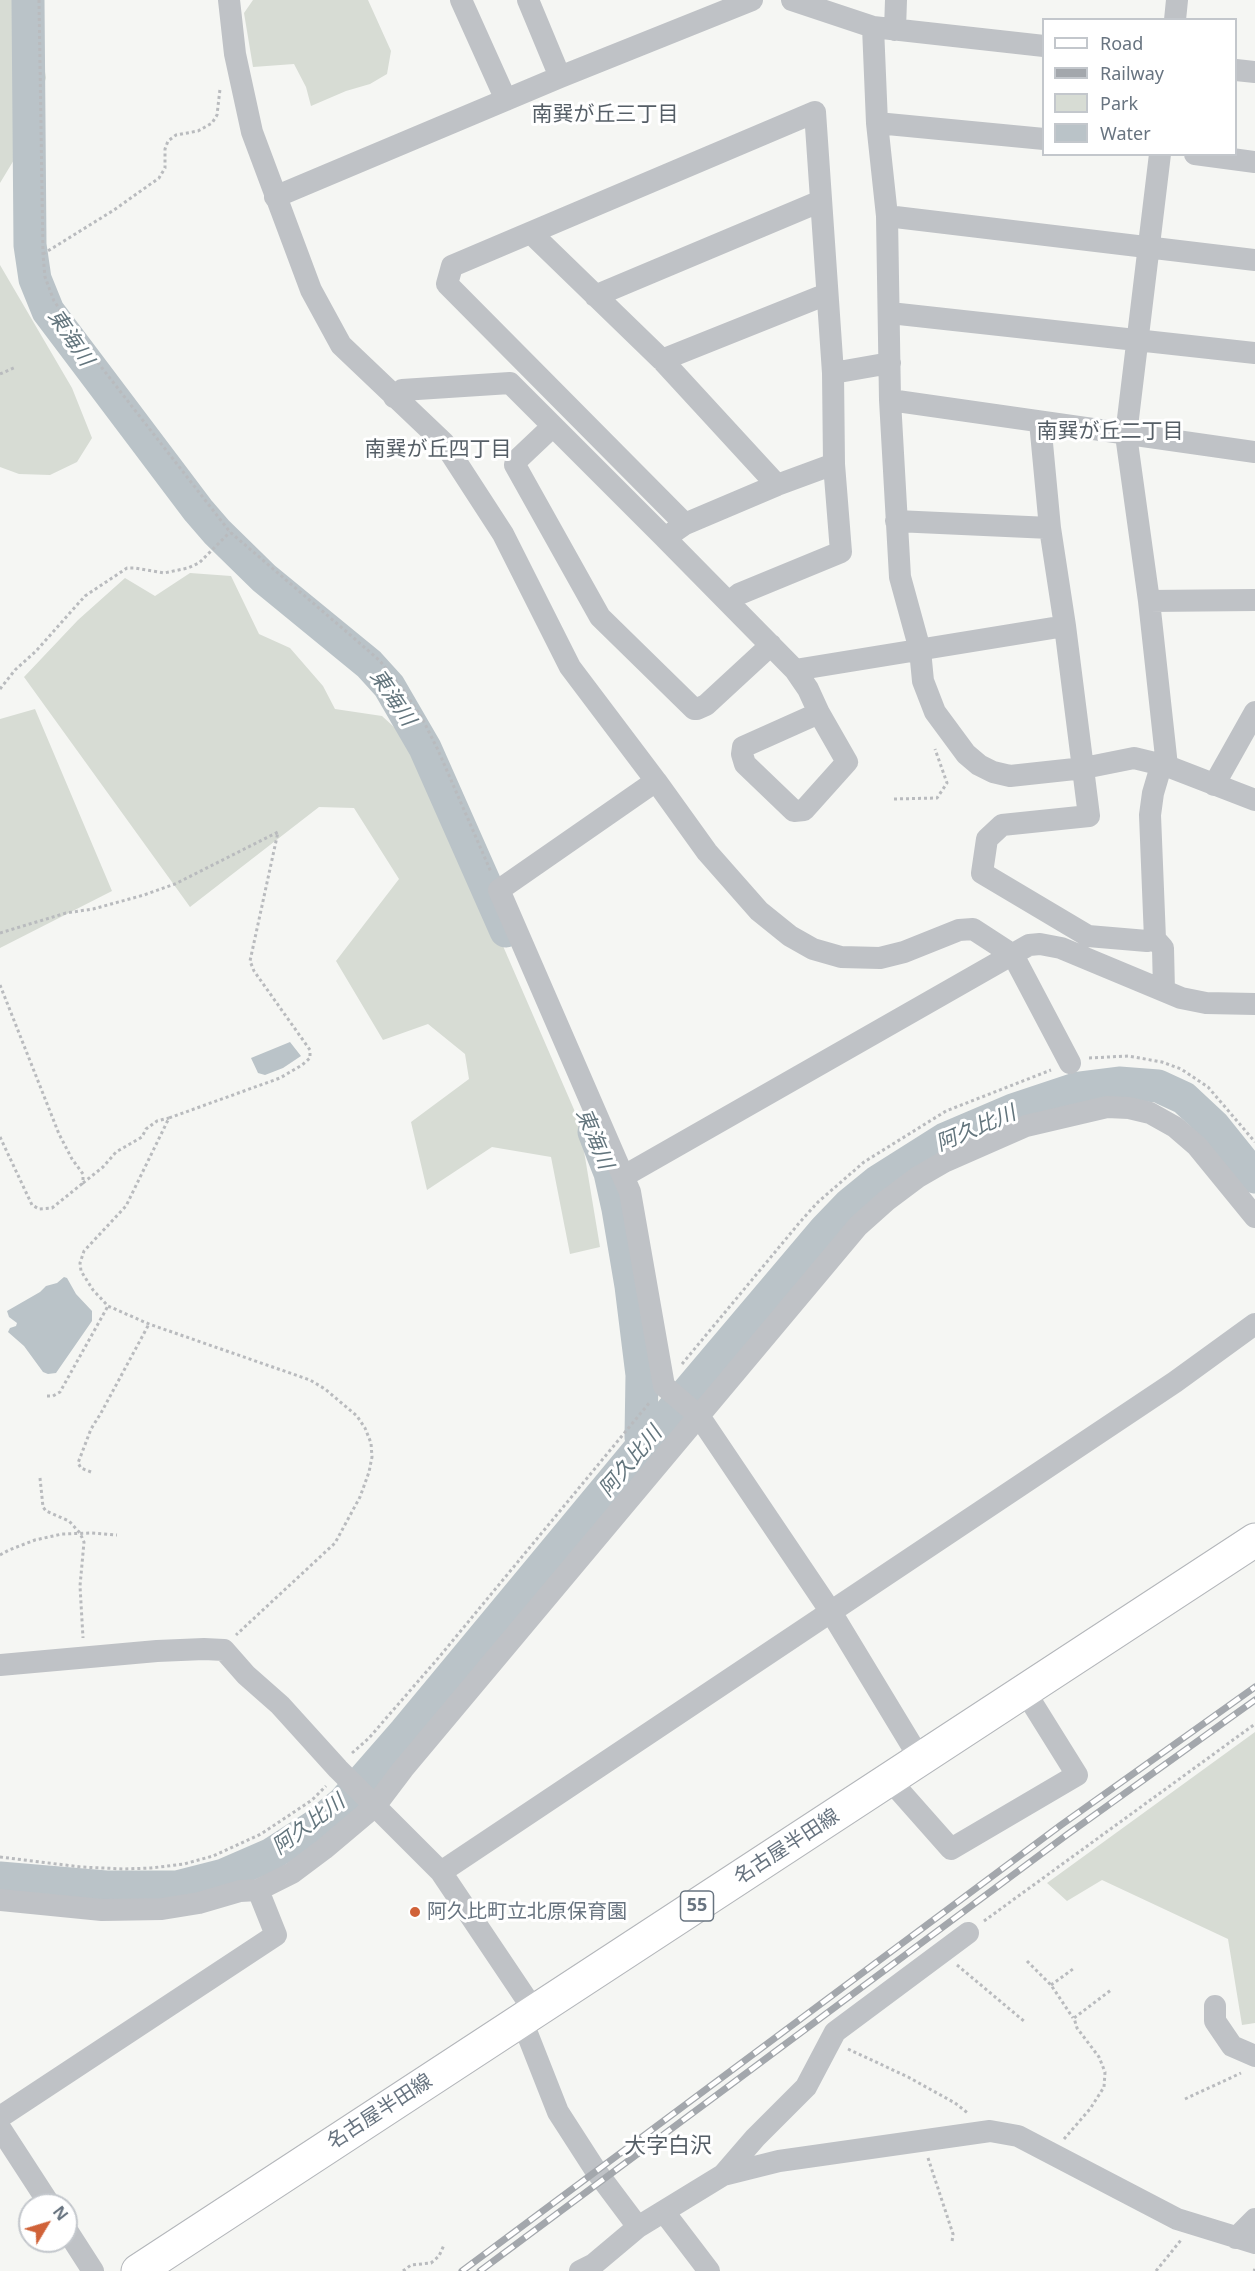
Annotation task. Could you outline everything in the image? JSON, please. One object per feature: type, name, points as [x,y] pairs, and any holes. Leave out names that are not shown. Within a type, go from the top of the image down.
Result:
[{"type":"main road","name":"名古屋半田線","points":[[138,2271],[1255,1540]]},
{"type":"street","points":[[229,0],[237,62],[252,132],[311,290],[341,345],[444,443],[503,534],[570,667],[707,852],[759,911],[790,936],[813,949],[841,957],[880,958],[904,952],[959,930],[973,929],[1013,955],[1070,1063]]},
{"type":"street","points":[[460,0],[506,100]]},
{"type":"street","points":[[528,0],[560,76]]},
{"type":"street","points":[[275,197],[506,100],[706,9],[752,0]]},
{"type":"street","points":[[792,0],[884,28],[1042,46]]},
{"type":"street","points":[[896,0],[884,28],[878,123],[887,216],[890,400],[896,521],[900,577],[920,650],[923,681],[935,711],[966,754],[979,765],[993,772],[1010,776],[1084,768],[1134,758],[1164,766],[1255,800]]},
{"type":"street","points":[[1175,18],[1177,0]]},
{"type":"street","points":[[1237,69],[1255,72]]},
{"type":"street","points":[[685,524],[447,284],[452,266],[815,112],[841,552],[740,594],[729,602]]},
{"type":"street","points":[[878,123],[1042,139]]},
{"type":"street","points":[[1160,156],[1126,435],[1149,601],[1164,766],[1153,793],[1150,815],[1155,939],[1163,948],[1164,991]]},
{"type":"street","points":[[1210,156],[1255,162]]},
{"type":"street","points":[[595,296],[821,201]]},
{"type":"street","points":[[887,216],[1255,260]]},
{"type":"street","points":[[531,233],[662,360],[777,485]]},
{"type":"street","points":[[662,360],[827,294]]},
{"type":"street","points":[[890,313],[1255,353]]},
{"type":"street","points":[[832,373],[890,363]]},
{"type":"street","points":[[394,397],[402,390],[510,383],[771,645],[795,670],[808,689],[847,762],[804,810],[794,811],[746,764],[742,754],[743,747],[819,713]]},
{"type":"street","points":[[890,400],[1255,452]]},
{"type":"street","points":[[1040,422],[1050,528],[1089,816],[1002,825],[987,838],[982,873],[1088,936],[1147,941],[1155,939]]},
{"type":"street","points":[[553,426],[516,461],[515,465],[600,617],[694,709],[706,705],[771,645]]},
{"type":"street","points":[[665,538],[685,524],[777,485],[834,464]]},
{"type":"street","points":[[896,521],[1050,528]]},
{"type":"street","points":[[1149,601],[1255,600]]},
{"type":"street","points":[[795,670],[1065,626]]},
{"type":"street","points":[[1214,785],[1255,712]]},
{"type":"street","points":[[656,781],[499,890],[630,1192],[656,1395],[699,1416],[831,1612],[920,1759]]},
{"type":"street","points":[[624,1176],[1029,945],[1040,944],[1061,948],[1181,998],[1206,1003],[1255,1004]]},
{"type":"street","points":[[0,1900],[102,1910],[162,1910],[199,1903],[240,1891],[258,1890],[292,1873],[324,1849],[375,1806],[403,1769],[838,1248],[886,1201],[918,1177],[944,1162],[1026,1126],[1107,1107],[1129,1108],[1150,1113],[1175,1127],[1197,1146],[1255,1217]]},
{"type":"street","points":[[441,1872],[1175,1382],[1255,1324]]},
{"type":"street","points":[[0,1665],[157,1651],[224,1650],[441,1872],[528,2015],[558,2112],[596,2171],[638,2227]]},
{"type":"street","points":[[889,1779],[951,1849],[1077,1775],[1024,1690]]},
{"type":"street","points":[[0,2116],[276,1935],[258,1890]]},
{"type":"street","points":[[590,2268],[638,2227],[723,2175],[755,2138],[806,2087],[835,2032],[969,1933]]},
{"type":"street","points":[[1215,2006],[1215,2021],[1232,2046],[1252,2063]]},
{"type":"street","points":[[0,2128],[42,2193]]},
{"type":"street","points":[[723,2175],[779,2161],[990,2131],[1018,2136],[1177,2219],[1246,2241],[1255,2219]]},
{"type":"street","points":[[664,2212],[710,2271]]},
{"type":"street","points":[[78,2248],[93,2271]]},
{"type":"path","points":[[39,0],[43,255],[45,277],[54,301],[198,494],[230,532],[380,661],[404,691],[422,718],[438,750],[499,890]]},
{"type":"path","points":[[43,255],[133,198],[159,178],[165,168],[165,148],[168,141],[176,135],[198,131],[213,123],[217,114],[222,72],[228,64],[237,62]]},
{"type":"path","points":[[0,374],[16,367]]},
{"type":"path","points":[[0,689],[85,596],[127,568],[164,573],[188,568],[199,563],[230,532]]},
{"type":"path","points":[[894,799],[937,798],[947,783],[933,743]]},
{"type":"path","points":[[0,933],[66,913],[93,909],[144,895],[175,884],[279,832],[250,961],[254,971],[310,1050],[310,1058],[280,1078],[158,1121],[146,1129],[142,1137],[116,1152],[103,1167],[52,1208],[39,1209],[32,1205],[0,1137]]},
{"type":"path","points":[[0,985],[59,1134],[83,1174],[82,1183]]},
{"type":"path","points":[[169,1118],[126,1206],[80,1257],[81,1271],[93,1290],[108,1306],[148,1324],[310,1380],[325,1389],[357,1416],[371,1443],[372,1457],[369,1472],[360,1497],[335,1543],[236,1635],[224,1650]]},
{"type":"path","points":[[48,1396],[60,1392],[108,1306]]},
{"type":"path","points":[[91,1472],[81,1468],[78,1463],[91,1429],[148,1324]]},
{"type":"path","points":[[0,1857],[81,1867],[124,1869],[184,1864],[221,1853],[261,1834],[312,1800],[332,1781],[342,1761],[369,1738],[440,1656],[656,1395]]},
{"type":"path","points":[[40,1478],[43,1507],[46,1511],[69,1521],[80,1533],[84,1542],[80,1586],[86,1658]]},
{"type":"path","points":[[0,1555],[35,1540],[62,1534],[117,1534]]},
{"type":"path","points":[[969,1933],[1255,1724]]},
{"type":"path","points":[[1250,1728],[1255,1731]]},
{"type":"path","points":[[1027,1961],[1051,1984],[1074,2018],[1077,2028],[1099,2057],[1106,2072],[1104,2087],[1090,2109],[1052,2154]]},
{"type":"path","points":[[921,1968],[925,1970],[949,1964],[957,1965],[1025,2022]]},
{"type":"path","points":[[1051,1984],[1073,1968]]},
{"type":"path","points":[[1074,2018],[1111,1990]]},
{"type":"path","points":[[830,2041],[908,2077],[955,2103],[974,2118],[975,2133]]},
{"type":"path","points":[[1185,2099],[1252,2063]]},
{"type":"path","points":[[925,2141],[930,2168],[953,2234],[952,2242]]},
{"type":"path","points":[[1156,2271],[1186,2234],[1190,2223]]},
{"type":"path","points":[[403,2271],[411,2265],[431,2263],[439,2256],[444,2245]]},
{"type":"green space","points":[[0,0],[21,0],[28,5],[39,33],[46,78],[26,140],[0,183]]},
{"type":"green space","points":[[253,0],[368,0],[391,51],[387,74],[370,84],[346,91],[311,106],[306,87],[294,64],[253,67],[244,13]]},
{"type":"green space","points":[[0,265],[72,388],[92,438],[77,462],[50,475],[19,474],[0,467]]},
{"type":"green space","points":[[190,573],[231,576],[259,634],[290,648],[323,686],[335,709],[382,716],[417,748],[579,1121],[600,1247],[570,1254],[551,1157],[492,1147],[427,1190],[411,1122],[469,1079],[465,1054],[428,1024],[383,1040],[336,961],[399,879],[354,808],[319,807],[190,907],[24,677],[78,620],[125,578],[155,596]]},
{"type":"green space","points":[[35,709],[112,891],[0,948],[0,719]]},
{"type":"green space","points":[[1255,1732],[1255,2023],[1242,2025],[1228,1939],[1102,1880],[1067,1901],[1047,1883]]},
{"type":"water","points":[[290,1042],[301,1056],[283,1068],[265,1075],[258,1073],[251,1058]]},
{"type":"water","points":[[64,1277],[92,1311],[92,1321],[56,1373],[48,1374],[43,1372],[24,1346],[8,1332],[17,1323],[9,1317],[7,1311]]},
{"type":"waterway","name":"東海川","points":[[28,0],[30,245],[35,279],[48,311],[217,532],[264,578],[369,664],[389,686],[425,748],[506,931]]},
{"type":"waterway","name":"阿久比川","points":[[0,1878],[106,1887],[177,1887],[224,1875],[270,1855],[315,1826],[343,1803],[405,1732],[825,1230],[850,1204],[877,1182],[945,1139],[1013,1110],[1079,1088],[1119,1083],[1158,1086],[1184,1098],[1214,1126],[1255,1177]]},
{"type":"waterway","name":"東海川","points":[[594,1132],[610,1173],[631,1286],[642,1375],[641,1437],[643,1445]]},
{"type":"railway","points":[[462,2271],[1061,1825],[1255,1687]]},
{"type":"railway","points":[[480,2271],[1068,1834],[1255,1700]]},
{"type":"place","name":"阿久比町立北原保育園","points":[[415,1912]]},
{"type":"district","name":"南巽が丘三丁目","points":[[605,115]]},
{"type":"district","name":"南巽が丘二丁目","points":[[1110,432]]},
{"type":"district","name":"南巽が丘四丁目","points":[[438,450]]},
{"type":"district","name":"大字白沢","points":[[668,2147]]}]
